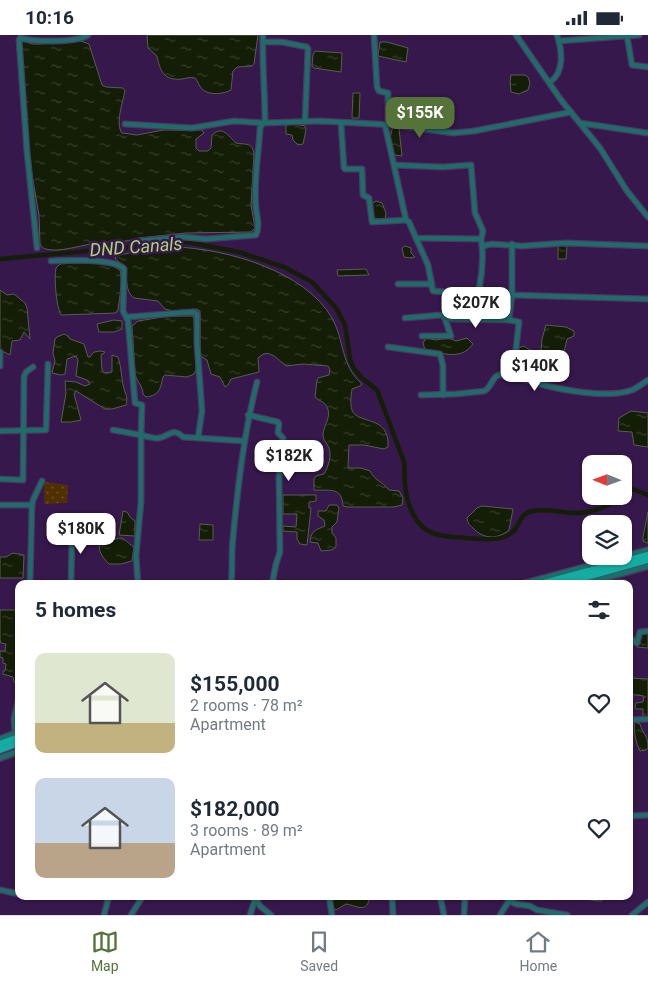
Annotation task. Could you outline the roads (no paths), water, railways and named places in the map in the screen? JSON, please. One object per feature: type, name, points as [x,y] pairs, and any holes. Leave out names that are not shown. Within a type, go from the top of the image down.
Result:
[{"type":"main road","points":[[574,580],[648,555]]},
{"type":"main road","points":[[635,561],[648,560]]},
{"type":"main road","points":[[557,580],[618,566]]},
{"type":"main road","points":[[0,744],[15,735]]},
{"type":"main road","points":[[0,750],[15,744]]},
{"type":"street","points":[[37,248],[27,152],[19,40],[20,38],[38,41],[77,39],[88,35]]},
{"type":"street","points":[[140,241],[183,237],[206,239],[256,235],[258,219],[256,178],[260,128],[264,123],[263,35]]},
{"type":"street","points":[[374,35],[378,87],[380,91],[388,93],[386,125],[406,220],[409,222],[428,265],[432,291],[446,292],[448,294],[446,317],[450,336],[422,336]]},
{"type":"street","points":[[516,35],[571,112],[600,148],[627,191],[648,217]]},
{"type":"street","points":[[550,82],[559,74],[561,55],[557,35]]},
{"type":"street","points":[[559,41],[639,35]]},
{"type":"street","points":[[624,36],[632,65],[648,67]]},
{"type":"street","points":[[263,42],[287,43],[307,47],[305,121]]},
{"type":"street","points":[[125,125],[192,128],[234,121],[264,123],[305,121],[386,125],[440,132],[462,132],[571,112]]},
{"type":"street","points":[[341,123],[344,168],[362,169],[362,195],[369,198],[370,221],[406,220]]},
{"type":"street","points":[[580,123],[648,133]]},
{"type":"street","points":[[394,165],[442,167],[471,165],[475,213],[483,231],[478,299],[470,319]]},
{"type":"street","points":[[416,238],[482,239]]},
{"type":"street","points":[[482,246],[492,243],[522,246],[566,243],[648,246]]},
{"type":"street","points":[[509,320],[512,295],[512,244]]},
{"type":"street","points":[[51,261],[78,259],[94,261],[122,267],[124,272],[122,311],[127,317],[135,403],[142,405],[141,502],[136,556],[138,580]]},
{"type":"street","points":[[398,284],[432,285]]},
{"type":"street","points":[[512,295],[648,299]]},
{"type":"street","points":[[127,317],[194,312],[197,314],[202,411],[198,438]]},
{"type":"street","points":[[405,318],[446,317],[450,319],[509,320],[519,322],[515,357],[510,376]]},
{"type":"street","points":[[388,347],[405,351],[440,354],[443,366],[443,395]]},
{"type":"street","points":[[0,352],[0,365]]},
{"type":"street","points":[[0,431],[46,430],[48,364]]},
{"type":"street","points":[[0,479],[23,480],[24,377],[26,372],[33,367]]},
{"type":"street","points":[[421,395],[484,391],[494,377],[498,375],[510,376],[560,389],[588,393],[612,393],[632,390],[648,379]]},
{"type":"street","points":[[231,580],[233,537],[244,441],[248,415],[257,382]]},
{"type":"street","points":[[248,415],[278,422],[278,433],[283,438],[279,477],[280,552],[273,580]]},
{"type":"street","points":[[114,430],[159,438],[169,433],[176,433],[183,437],[244,441]]},
{"type":"street","points":[[30,580],[32,505],[42,481]]},
{"type":"street","points":[[0,505],[32,505]]},
{"type":"street","points":[[70,531],[72,535],[71,580]]},
{"type":"street","points":[[592,580],[648,550]]},
{"type":"street","points":[[543,580],[618,566],[648,566]]},
{"type":"street","points":[[633,640],[637,643],[640,632],[648,631]]},
{"type":"street","points":[[633,720],[648,719]]},
{"type":"street","points":[[0,739],[15,735]]},
{"type":"street","points":[[0,758],[15,752]]},
{"type":"street","points":[[633,816],[648,815]]},
{"type":"street","points":[[0,890],[15,893]]},
{"type":"street","points":[[104,915],[108,900]]},
{"type":"street","points":[[131,915],[140,900]]},
{"type":"street","points":[[250,915],[254,900]]},
{"type":"street","points":[[256,900],[270,915]]},
{"type":"street","points":[[329,900],[332,915]]},
{"type":"street","points":[[392,900],[393,915]]},
{"type":"street","points":[[441,900],[444,915]]},
{"type":"street","points":[[464,915],[465,900]]},
{"type":"street","points":[[500,915],[509,900]]},
{"type":"street","points":[[511,900],[516,904],[530,906],[537,910],[567,915]]},
{"type":"street","points":[[632,915],[648,902]]},
{"type":"water","points":[[147,35],[258,35],[254,64],[252,66],[237,67],[233,71],[231,90],[216,94],[208,93],[201,88],[195,78],[176,79],[167,77],[161,70],[157,56],[148,48]]},
{"type":"water","points":[[21,40],[32,44],[81,41],[89,44],[102,85],[123,88],[125,91],[119,118],[122,133],[137,135],[163,130],[202,130],[204,133],[196,139],[196,148],[199,151],[208,151],[211,148],[212,135],[222,131],[236,143],[252,147],[254,154],[251,205],[255,228],[251,232],[186,233],[96,243],[63,249],[51,250],[43,248],[40,244],[39,215],[27,146]]},
{"type":"water","points":[[380,42],[408,48],[406,62],[378,56]]},
{"type":"water","points":[[315,51],[342,53],[341,72],[314,68],[312,66]]},
{"type":"water","points":[[511,75],[525,75],[528,77],[530,83],[528,90],[519,94],[511,92]]},
{"type":"water","points":[[353,93],[360,93],[359,118],[352,118]]},
{"type":"water","points":[[290,123],[305,126],[303,144],[298,145],[293,140],[292,135],[286,134],[286,126]]},
{"type":"water","points":[[393,127],[399,129],[402,156],[395,155],[392,148],[390,138]]},
{"type":"water","points":[[376,201],[382,203],[386,213],[385,220],[374,218],[371,210],[372,204]]},
{"type":"water","points":[[558,245],[567,246],[566,259],[558,259]]},
{"type":"water","points":[[405,246],[411,248],[411,253],[415,257],[404,257],[402,248]]},
{"type":"water","points":[[176,247],[218,252],[263,266],[284,275],[303,287],[320,302],[332,318],[350,369],[362,384],[352,389],[352,410],[355,415],[379,425],[384,429],[387,437],[388,447],[384,449],[364,445],[349,445],[348,467],[370,471],[389,490],[399,491],[403,498],[402,505],[394,507],[348,507],[343,506],[340,495],[337,492],[314,490],[314,479],[316,476],[324,474],[330,458],[330,451],[323,434],[328,410],[325,404],[315,397],[317,380],[329,375],[330,369],[328,366],[303,364],[286,366],[273,355],[266,354],[258,358],[259,372],[231,379],[225,387],[220,377],[211,374],[207,360],[200,356],[200,311],[197,309],[173,311],[165,309],[158,301],[134,298],[131,295],[128,288],[125,266],[115,259],[116,256],[143,250]]},
{"type":"water","points":[[60,264],[104,264],[120,270],[122,281],[116,313],[61,315],[56,292],[56,268]]},
{"type":"water","points":[[366,269],[369,275],[338,276],[337,270]]},
{"type":"water","points":[[0,290],[7,295],[14,294],[25,303],[27,308],[30,339],[24,332],[20,340],[12,341],[10,355],[0,350]]},
{"type":"water","points":[[169,316],[192,316],[194,318],[196,370],[194,374],[187,377],[165,375],[157,393],[146,397],[135,374],[132,326],[138,321]]},
{"type":"water","points":[[114,320],[122,321],[122,329],[114,332],[99,332],[97,324]]},
{"type":"water","points":[[546,325],[566,327],[574,331],[574,336],[567,339],[564,352],[556,354],[553,358],[549,359],[546,367],[539,367],[534,379],[518,376],[513,371],[518,348],[524,346],[528,349],[541,351]]},
{"type":"water","points":[[64,334],[70,339],[84,344],[88,357],[94,352],[105,352],[101,356],[104,373],[112,372],[112,355],[118,357],[127,400],[126,405],[105,409],[76,391],[74,394],[81,420],[61,422],[66,393],[65,381],[76,382],[85,386],[90,384],[87,380],[76,376],[78,360],[76,356],[67,359],[65,374],[52,373],[55,361],[53,353],[55,339]]},
{"type":"water","points":[[426,338],[436,340],[449,338],[456,341],[467,338],[473,344],[463,353],[451,355],[425,350],[423,343]]},
{"type":"water","points":[[631,411],[648,413],[648,447],[634,445],[632,432],[618,431],[619,418]]},
{"type":"water","points":[[283,495],[316,495],[316,501],[309,502],[309,508],[311,508],[307,545],[300,544],[297,539],[297,532],[283,531],[283,526],[296,527],[297,514],[283,514]]},
{"type":"water","points":[[329,505],[337,505],[339,508],[337,522],[332,527],[332,533],[336,538],[336,547],[332,550],[321,551],[318,543],[310,542],[314,531],[325,526],[324,520],[318,516],[318,511],[326,511]]},
{"type":"water","points":[[482,506],[513,509],[509,530],[495,537],[477,532],[469,524],[467,518],[477,508]]},
{"type":"water","points":[[123,511],[127,512],[135,521],[135,536],[119,535]]},
{"type":"water","points":[[648,512],[647,543],[643,541],[643,537]]},
{"type":"water","points":[[200,524],[213,525],[213,540],[199,540]]},
{"type":"water","points":[[103,537],[109,541],[123,538],[134,547],[132,561],[121,564],[109,564],[102,556],[100,550],[99,544]]},
{"type":"water","points":[[13,553],[24,555],[23,578],[0,578],[0,557],[6,557]]},
{"type":"water","points":[[0,610],[15,610],[15,682],[13,677],[3,674],[6,664],[3,663],[3,658],[0,657],[0,651],[5,651],[6,644],[1,643]]},
{"type":"water","points":[[641,632],[648,632],[648,648],[637,647]]},
{"type":"water","points":[[633,678],[648,679],[648,718],[643,716],[643,709],[636,709],[635,707],[636,703],[643,702],[644,696],[633,695]]},
{"type":"water","points":[[635,722],[640,724],[646,737],[648,748],[646,750],[640,751],[636,741]]},
{"type":"water","points":[[331,900],[369,900],[364,907],[346,904],[336,910],[331,906]]},
{"type":"waterway","name":"DND Canals","points":[[0,259],[187,242],[239,252],[284,267],[312,282],[336,308],[345,325],[350,359],[354,369],[377,390],[404,462],[405,485],[410,507],[417,521],[428,531],[447,536],[482,539],[502,538],[515,530],[521,518],[528,512],[544,510],[581,513],[600,509],[608,505]]},
{"type":"waterway","name":"DND Canals","points":[[632,489],[648,495]]}]
